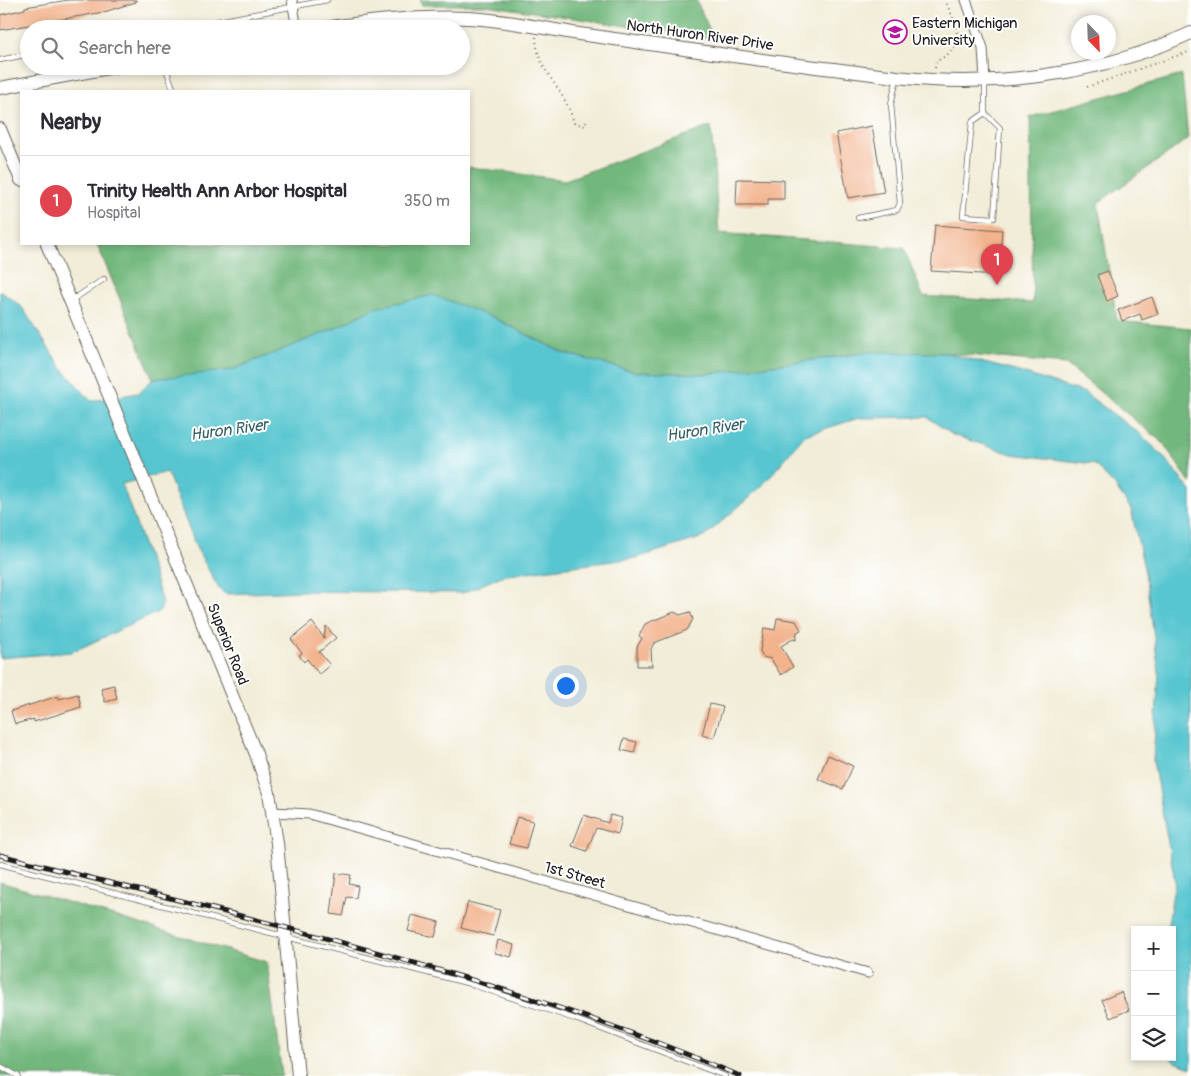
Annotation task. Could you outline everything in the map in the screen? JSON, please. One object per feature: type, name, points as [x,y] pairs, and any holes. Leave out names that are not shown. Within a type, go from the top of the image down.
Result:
[{"type":"main road","name":"North Huron River Drive","points":[[378,20],[414,17],[471,18],[766,61],[934,80],[985,80],[1037,76],[1077,70],[1134,54],[1191,33]]},
{"type":"main road","points":[[0,88],[70,75]]},
{"type":"main road","points":[[0,129],[20,178]]},
{"type":"main road","name":"Superior Road","points":[[47,245],[256,754],[273,812],[298,1076]]},
{"type":"street","points":[[966,0],[983,48],[985,80]]},
{"type":"street","points":[[292,3],[295,20]]},
{"type":"street","name":"1st Street","points":[[273,812],[309,814],[868,973]]},
{"type":"lane","points":[[217,20],[292,3],[327,0]]},
{"type":"lane","points":[[0,60],[20,56]]},
{"type":"lane","points":[[168,75],[174,90]]},
{"type":"lane","points":[[858,218],[897,210],[900,202],[891,104],[897,76]]},
{"type":"lane","points":[[985,80],[985,113],[1000,128],[994,218],[963,216],[972,122],[985,113]]},
{"type":"lane","points":[[71,301],[104,279]]},
{"type":"lane","points":[[0,864],[468,983],[575,1019],[725,1076]]},
{"type":"lane","points":[[0,1066],[18,1076]]},
{"type":"path","points":[[934,80],[936,61],[952,50],[958,36],[958,30],[945,0]]},
{"type":"path","points":[[536,27],[536,48],[542,66],[561,93],[574,123],[585,126],[587,120]]},
{"type":"path","points":[[1087,87],[1191,52]]},
{"type":"green space","points":[[420,0],[696,0],[714,39],[486,5],[422,5]]},
{"type":"green space","points":[[1182,75],[1188,139],[1098,203],[1117,321],[1191,328],[1191,484],[1163,443],[1066,364],[946,353],[872,352],[706,374],[636,372],[563,353],[492,317],[374,308],[336,328],[232,370],[185,378],[153,379],[97,245],[470,245],[470,167],[565,180],[711,126],[719,233],[904,248],[923,296],[1033,303],[1030,117]]},
{"type":"green space","points":[[0,882],[267,962],[282,1076],[0,1076]]},
{"type":"water","name":"Huron River","points":[[0,291],[21,306],[61,367],[91,401],[138,393],[153,379],[232,370],[336,328],[374,308],[433,295],[492,317],[563,353],[636,372],[706,374],[872,352],[946,353],[1019,372],[1085,393],[1140,434],[1162,455],[1191,491],[1191,1068],[1173,1061],[1176,1061],[1176,926],[1168,926],[1175,881],[1153,761],[1159,672],[1145,573],[1131,509],[1114,485],[1094,464],[1012,454],[953,435],[927,417],[859,418],[805,435],[761,487],[704,537],[636,558],[504,575],[463,593],[302,591],[226,594],[219,589],[196,547],[167,472],[122,484],[155,578],[162,603],[160,611],[72,652],[0,658]]},
{"type":"building","points":[[69,0],[136,0],[136,2],[104,12],[58,20],[20,20],[20,27],[0,30],[0,15],[25,9],[25,7]]},
{"type":"building","points":[[872,126],[884,192],[848,198],[836,133]]},
{"type":"building","points":[[737,179],[784,180],[784,199],[768,199],[768,205],[736,205]]},
{"type":"building","points":[[935,225],[1002,230],[999,275],[931,271]]},
{"type":"building","points":[[1108,271],[1118,296],[1107,301],[1097,275]]},
{"type":"building","points":[[1152,297],[1158,314],[1142,320],[1140,314],[1122,321],[1118,310]]},
{"type":"building","points":[[674,612],[680,615],[690,612],[693,619],[687,630],[654,643],[651,649],[652,666],[637,666],[637,647],[642,638],[639,636],[645,624]]},
{"type":"building","points":[[777,618],[796,621],[801,630],[797,632],[796,640],[793,639],[781,646],[793,667],[781,675],[771,659],[763,657],[760,651],[764,628],[775,630]]},
{"type":"building","points":[[312,622],[324,638],[326,626],[336,638],[319,652],[330,665],[319,674],[307,659],[304,662],[299,655],[302,653],[291,639]]},
{"type":"building","points":[[114,685],[117,699],[105,702],[101,688]]},
{"type":"building","points":[[78,694],[81,707],[34,722],[34,719],[15,724],[11,711],[58,696],[59,699]]},
{"type":"building","points":[[710,704],[723,707],[714,738],[702,735]]},
{"type":"building","points":[[624,739],[637,742],[634,753],[621,750]]},
{"type":"building","points":[[828,755],[853,766],[843,789],[818,779]]},
{"type":"building","points":[[584,815],[608,823],[610,815],[622,818],[618,834],[596,828],[587,851],[572,846]]},
{"type":"building","points":[[517,817],[533,821],[526,848],[509,844]]},
{"type":"building","points":[[336,873],[351,875],[349,884],[358,886],[356,898],[347,897],[343,916],[331,914]]},
{"type":"building","points":[[468,902],[500,910],[493,936],[461,928]]},
{"type":"building","points":[[412,915],[439,922],[435,937],[408,931]]},
{"type":"building","points":[[498,940],[514,945],[511,957],[495,953]]},
{"type":"building","points":[[1121,992],[1129,1010],[1110,1018],[1102,1000]]},
{"type":"railway","points":[[0,855],[281,926],[467,979],[559,1008],[650,1040],[740,1076]]},
{"type":"place","name":"Eastern Michigan University","points":[[895,32]]},
{"type":"place","name":"Trinity Health Ann Arbor Hospital","points":[[997,285]]}]
